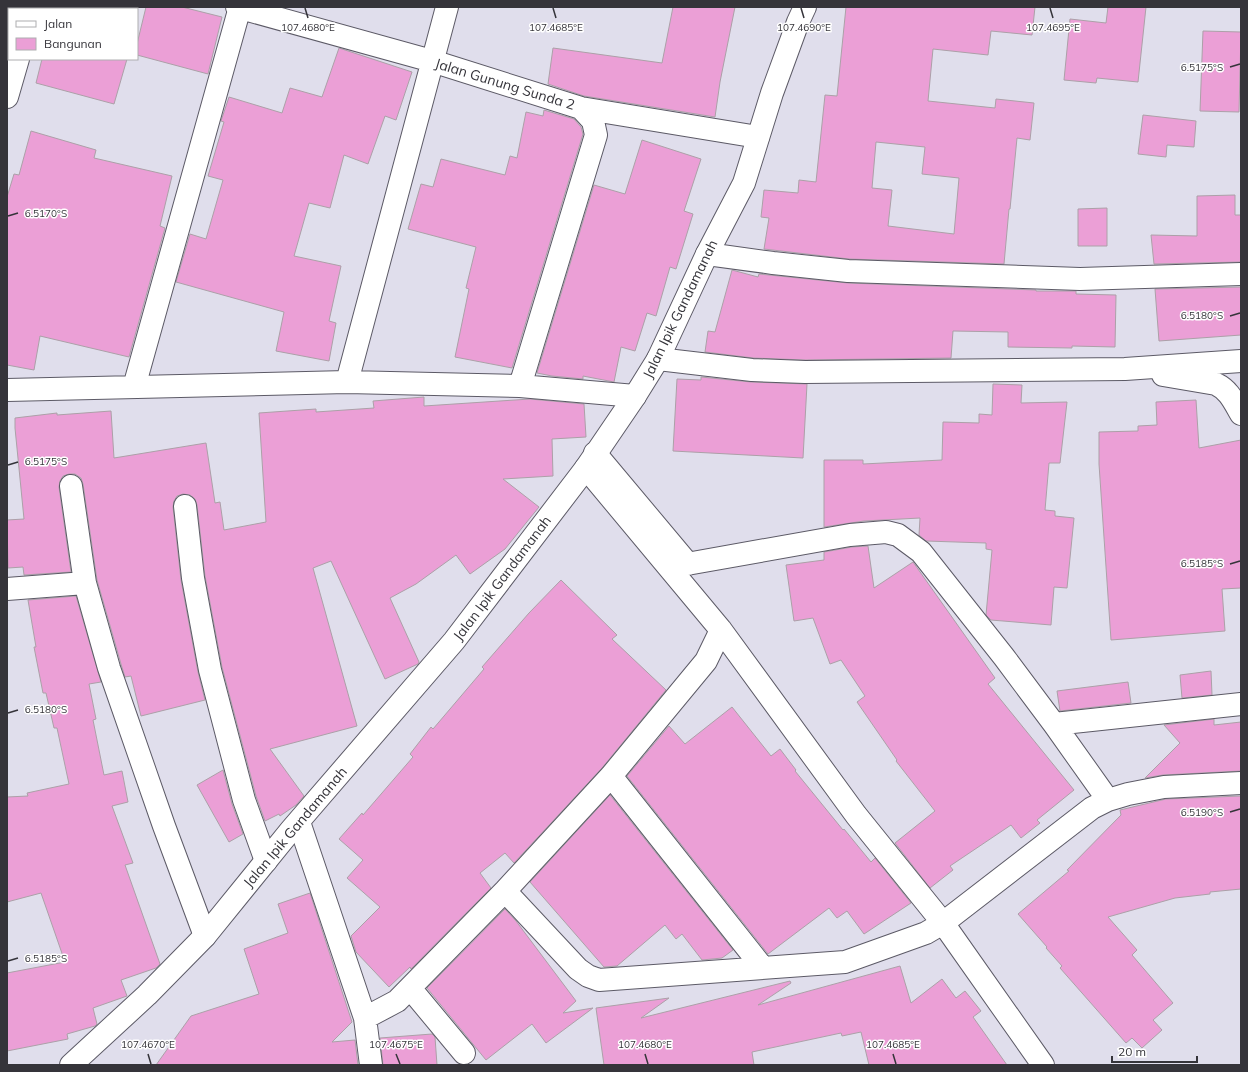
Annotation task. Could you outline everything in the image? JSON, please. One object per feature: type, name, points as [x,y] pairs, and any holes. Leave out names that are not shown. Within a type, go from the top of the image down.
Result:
[{"type":"street","points":[[134,386],[239,7]]},
{"type":"street","name":"Jalan Gunung Sunda 2","points":[[239,7],[432,61],[581,108],[593,121],[596,135],[520,386]]},
{"type":"street","points":[[347,382],[447,7]]},
{"type":"street","name":"Jalan Ipik Gandamanah","points":[[71,1065],[147,994],[205,936],[266,861],[454,641],[591,461],[658,359],[707,254],[744,183],[772,93],[805,7]]},
{"type":"street","points":[[7,97],[18,60]]},
{"type":"street","points":[[581,108],[758,137]]},
{"type":"street","points":[[707,254],[848,270],[1080,279],[1241,274]]},
{"type":"street","points":[[658,359],[752,370],[805,372],[1125,369],[1241,361]]},
{"type":"street","points":[[1125,369],[1216,384],[1224,387],[1241,414]]},
{"type":"street","points":[[7,390],[347,382],[520,386],[635,396]]},
{"type":"street","points":[[591,461],[679,566],[721,630],[856,815],[943,923],[1043,1065]]},
{"type":"street","points":[[71,486],[85,583],[109,668],[164,826],[205,936]]},
{"type":"street","points":[[185,506],[193,578],[210,670],[244,800],[266,861]]},
{"type":"street","points":[[679,566],[850,535],[886,532],[898,535],[922,552],[1004,657],[1108,800]]},
{"type":"street","points":[[7,589],[85,583]]},
{"type":"street","points":[[365,1018],[397,1001],[505,891],[611,776],[706,661],[721,630]]},
{"type":"street","points":[[1054,724],[1241,704]]},
{"type":"street","points":[[611,776],[763,968]]},
{"type":"street","points":[[505,891],[578,969],[588,976],[599,980],[845,962],[926,933],[943,923],[1092,808],[1108,800],[1128,794],[1164,787],[1241,783]]},
{"type":"street","points":[[299,822],[365,1018],[371,1065]]},
{"type":"street","points":[[410,988],[464,1053]]},
{"type":"building","points":[[146,7],[182,7],[222,17],[208,74],[138,55],[138,40]]},
{"type":"building","points":[[673,7],[735,7],[720,82],[715,117],[584,96],[548,84],[553,48],[662,63]]},
{"type":"building","points":[[846,7],[1035,7],[1032,35],[991,31],[988,55],[933,49],[928,101],[995,108],[996,99],[1034,103],[1030,140],[1017,138],[1004,264],[849,259],[764,249],[769,218],[761,217],[764,190],[798,193],[799,180],[816,182],[825,95],[837,96]],"holes":[[[876,142],[925,147],[922,174],[959,178],[954,234],[888,226],[892,190],[872,188]]]},
{"type":"building","points":[[1108,7],[1146,7],[1138,82],[1097,78],[1096,83],[1064,80],[1070,19],[1106,23]]},
{"type":"building","points":[[1203,31],[1241,32],[1239,112],[1200,111]]},
{"type":"building","points":[[339,48],[412,72],[396,120],[385,116],[368,164],[344,155],[330,208],[309,203],[294,256],[341,266],[329,321],[336,323],[329,361],[276,351],[284,312],[176,282],[190,234],[206,239],[223,180],[208,176],[224,122],[221,121],[229,97],[282,113],[290,88],[322,97]]},
{"type":"building","points":[[42,60],[127,60],[114,104],[36,83]]},
{"type":"building","points":[[544,110],[574,119],[581,127],[583,134],[512,368],[455,357],[469,289],[466,288],[476,247],[408,229],[421,184],[433,187],[441,159],[505,175],[510,156],[517,158],[526,112],[543,116]]},
{"type":"building","points":[[1143,115],[1196,121],[1194,147],[1167,145],[1166,157],[1138,154]]},
{"type":"building","points":[[31,131],[96,150],[94,158],[172,176],[160,226],[165,228],[129,357],[40,336],[34,370],[7,365],[7,197],[14,174],[19,175]]},
{"type":"building","points":[[642,140],[701,159],[684,211],[693,214],[676,269],[670,267],[656,316],[647,313],[635,351],[621,347],[614,382],[583,376],[583,379],[537,373],[594,185],[625,194]]},
{"type":"building","points":[[1235,195],[1235,215],[1241,215],[1241,262],[1154,264],[1151,235],[1197,236],[1197,196]]},
{"type":"building","points":[[1107,208],[1107,246],[1078,246],[1078,209]]},
{"type":"building","points":[[732,270],[758,277],[759,274],[848,283],[1036,291],[1076,291],[1076,294],[1116,295],[1115,347],[1008,347],[1008,332],[953,331],[951,358],[805,360],[753,358],[705,352],[708,331],[715,332]]},
{"type":"building","points":[[1241,287],[1241,335],[1159,341],[1155,289]]},
{"type":"building","points":[[701,377],[751,382],[807,384],[803,458],[673,451],[677,379],[701,380]]},
{"type":"building","points":[[993,384],[1022,385],[1021,403],[1067,402],[1060,463],[1049,463],[1045,510],[1055,511],[1055,516],[1074,518],[1067,588],[1054,587],[1051,625],[991,620],[986,615],[992,550],[986,549],[986,543],[926,541],[919,535],[920,518],[864,521],[824,527],[824,460],[863,460],[863,464],[942,460],[943,422],[979,423],[979,414],[992,415]]},
{"type":"building","points":[[424,397],[424,406],[530,399],[584,404],[586,437],[552,439],[553,476],[503,479],[539,507],[505,549],[470,574],[456,555],[416,584],[390,598],[419,662],[418,664],[385,679],[331,561],[313,568],[357,726],[270,749],[304,796],[296,805],[280,816],[279,814],[265,821],[256,796],[222,667],[205,576],[197,505],[195,499],[190,495],[183,494],[177,496],[173,507],[181,580],[198,672],[205,700],[141,716],[131,676],[125,677],[97,580],[81,478],[75,474],[63,476],[59,487],[71,572],[24,575],[23,567],[8,568],[7,520],[24,519],[15,418],[57,413],[57,415],[111,411],[114,458],[206,443],[215,503],[220,502],[224,530],[266,522],[259,413],[316,409],[316,412],[374,408],[373,401]]},
{"type":"building","points":[[1196,400],[1199,448],[1241,440],[1241,588],[1222,589],[1225,631],[1111,640],[1099,464],[1099,432],[1138,431],[1138,426],[1157,425],[1156,402]]},
{"type":"building","points":[[868,546],[874,588],[913,562],[995,678],[988,684],[1074,790],[1037,820],[1040,823],[1021,838],[1011,825],[950,866],[953,870],[930,888],[895,843],[935,811],[896,761],[897,760],[857,702],[865,696],[841,660],[830,664],[813,618],[794,621],[786,565],[824,560],[824,552]]},
{"type":"building","points":[[561,580],[617,635],[612,639],[666,690],[602,768],[514,863],[505,853],[480,873],[491,888],[411,969],[410,967],[389,987],[356,952],[351,936],[380,907],[347,878],[363,860],[339,839],[362,813],[363,815],[413,757],[410,754],[431,727],[433,729],[484,669],[482,667],[529,613]]},
{"type":"building","points":[[76,596],[101,682],[89,684],[96,719],[93,720],[104,775],[122,771],[128,802],[112,806],[133,863],[125,865],[160,964],[156,968],[121,980],[127,996],[93,1008],[97,1024],[95,1026],[67,1034],[68,1039],[7,1051],[7,973],[65,962],[41,893],[7,902],[7,797],[28,796],[27,793],[69,784],[57,728],[54,728],[46,693],[43,693],[34,647],[36,647],[28,600]]},
{"type":"building","points":[[1211,671],[1212,695],[1182,698],[1180,675]]},
{"type":"building","points":[[1128,682],[1131,703],[1060,711],[1057,691]]},
{"type":"building","points":[[732,707],[771,756],[780,749],[796,770],[795,771],[843,830],[844,829],[871,862],[875,858],[911,903],[864,934],[847,911],[837,918],[829,908],[768,954],[627,776],[669,726],[685,744]]},
{"type":"building","points":[[1214,719],[1214,725],[1241,722],[1241,771],[1163,775],[1145,778],[1180,743],[1164,725]]},
{"type":"building","points":[[223,770],[232,804],[243,834],[229,842],[197,785]]},
{"type":"building","points":[[610,795],[733,950],[722,958],[702,960],[682,934],[676,939],[665,925],[617,966],[604,967],[530,882]]},
{"type":"building","points":[[1241,796],[1241,889],[1210,892],[1210,894],[1175,898],[1108,917],[1137,950],[1132,955],[1173,1003],[1153,1020],[1162,1030],[1142,1048],[1132,1038],[1126,1043],[1060,968],[1062,966],[1018,914],[1069,871],[1067,870],[1121,815],[1120,810],[1166,799]]},
{"type":"building","points":[[310,893],[352,1022],[332,1042],[355,1040],[358,1065],[156,1065],[191,1016],[259,994],[244,949],[288,933],[278,904]]},
{"type":"building","points":[[505,909],[516,921],[576,1001],[563,1013],[593,1008],[546,1043],[532,1024],[486,1060],[427,988]]},
{"type":"building","points":[[900,966],[911,1003],[942,979],[956,998],[965,991],[981,1011],[973,1017],[1007,1065],[869,1065],[861,1032],[842,1036],[841,1033],[752,1052],[754,1065],[604,1065],[596,1008],[669,998],[641,1018],[790,981],[791,983],[758,1005]]},
{"type":"building","points":[[432,1034],[435,1037],[437,1065],[383,1065],[380,1038]]}]
